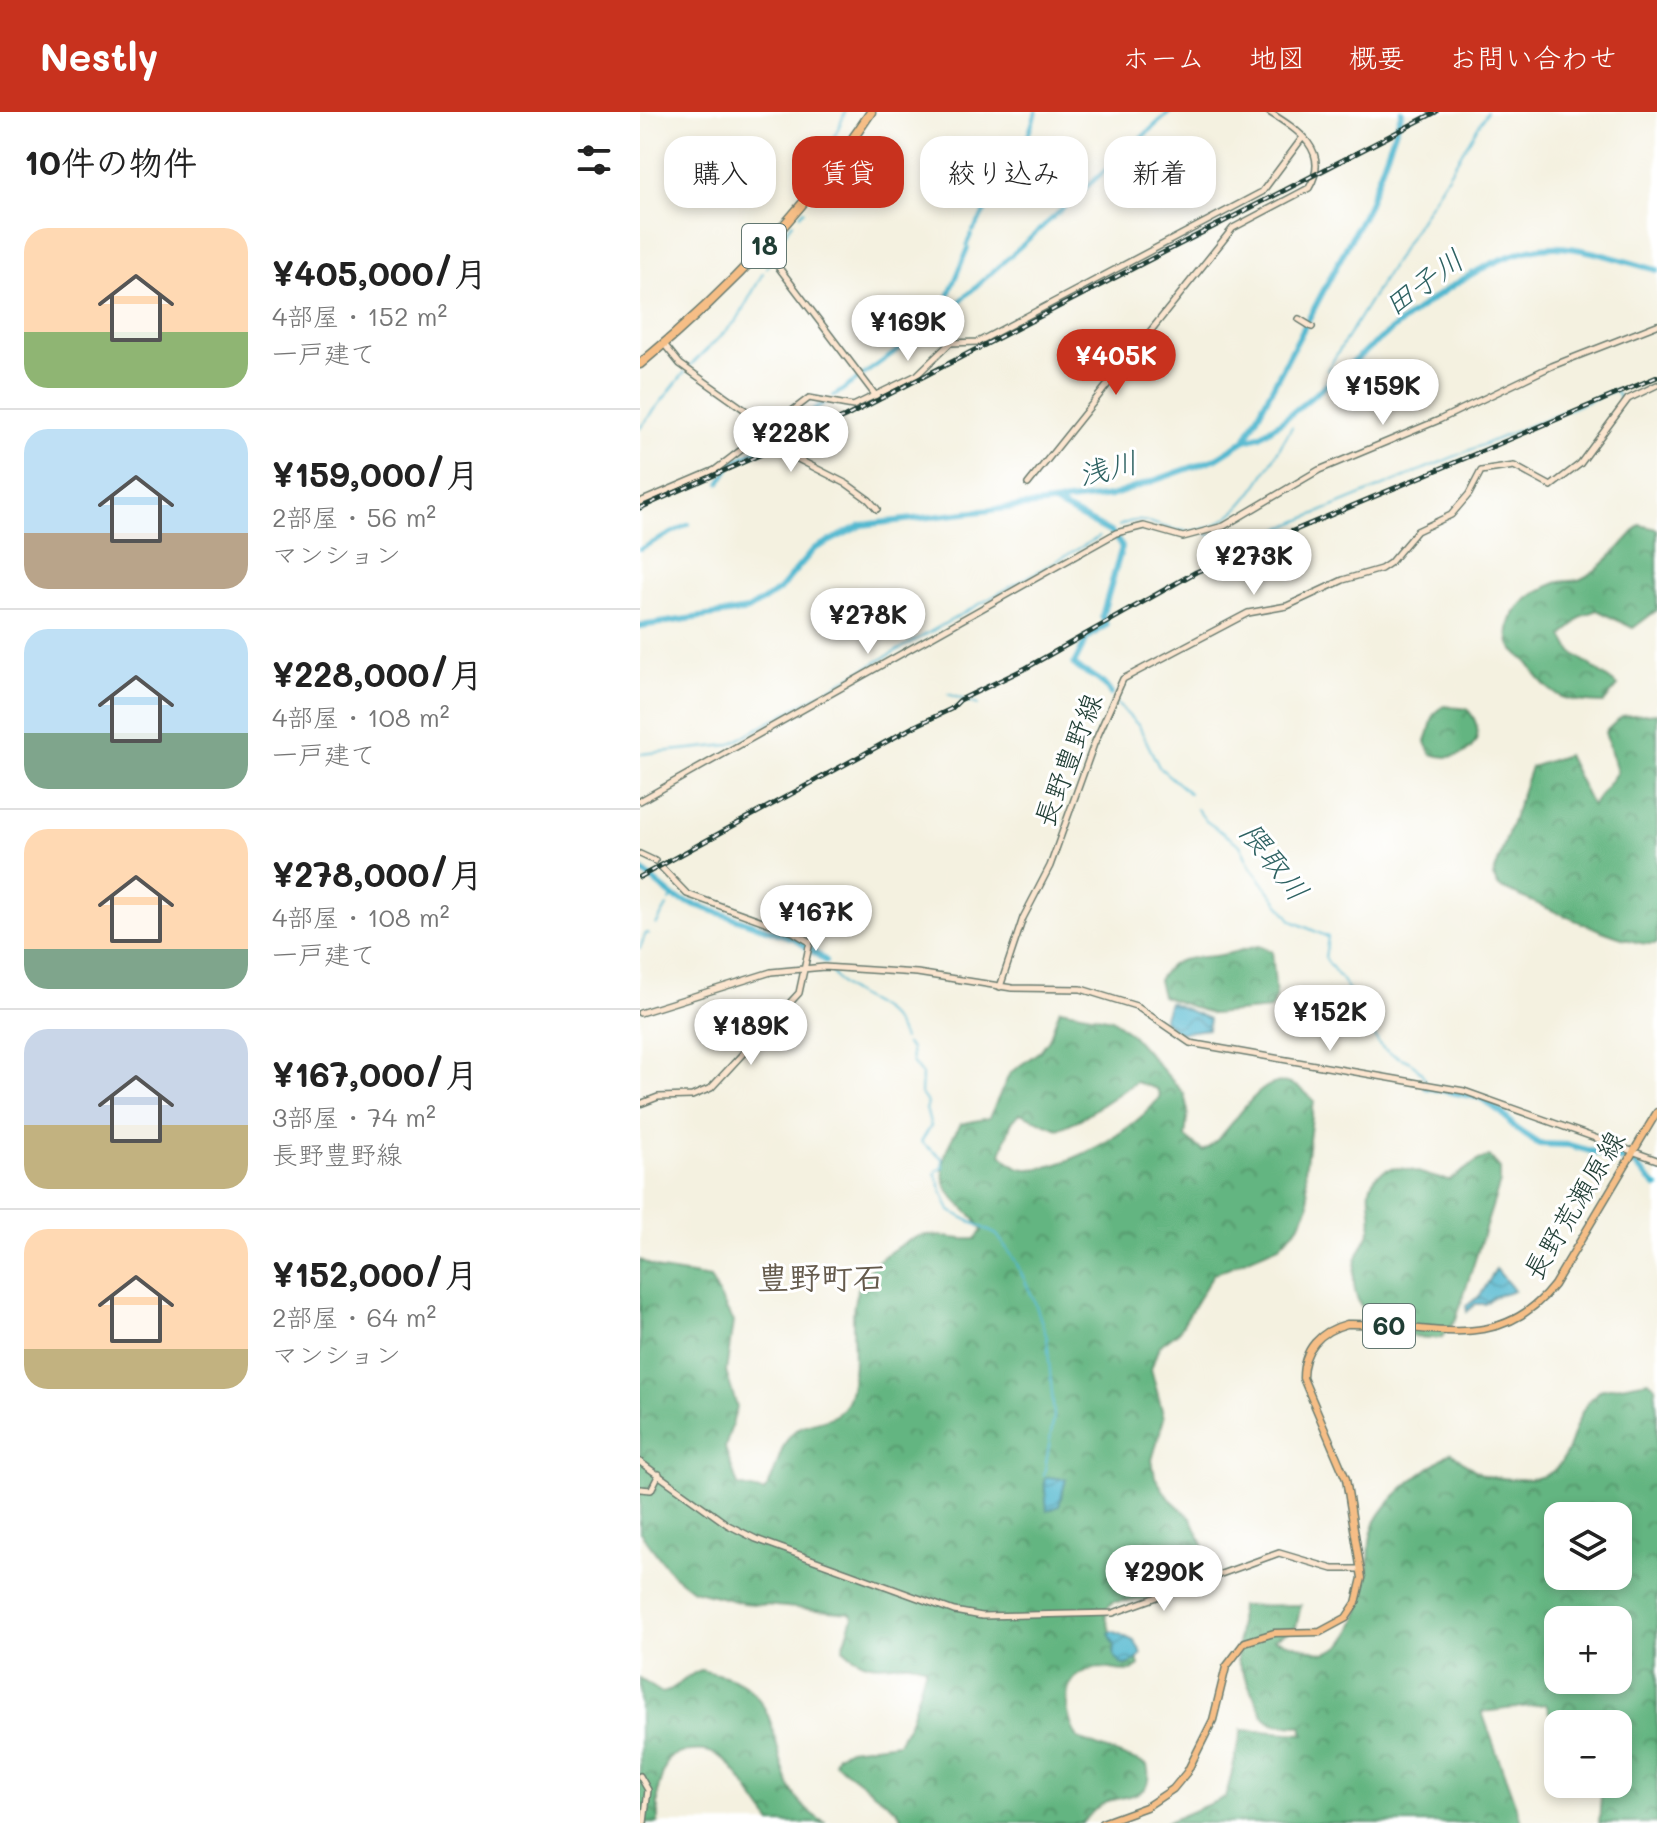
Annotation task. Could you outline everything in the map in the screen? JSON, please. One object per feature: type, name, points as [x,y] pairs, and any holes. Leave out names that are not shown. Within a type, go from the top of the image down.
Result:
[{"type":"highway","name":"18","points":[[640,364],[763,248],[812,191],[871,112]]},
{"type":"main road","name":"長野荒瀬原線","points":[[1102,1823],[1146,1807],[1180,1780],[1213,1720],[1226,1667],[1245,1642],[1260,1635],[1305,1635],[1334,1627],[1356,1603],[1362,1586],[1361,1569],[1346,1479],[1304,1388],[1303,1366],[1318,1338],[1330,1329],[1347,1324],[1474,1332],[1512,1322],[1545,1298],[1554,1285],[1657,1112]]},
{"type":"street","points":[[1028,484],[1233,228],[1309,188],[1319,164],[1313,148],[1269,112]]},
{"type":"street","points":[[640,502],[715,470],[809,398],[821,397],[847,407],[876,396],[924,370],[950,343],[978,342],[1262,192],[1303,137]]},
{"type":"street","points":[[763,248],[876,396]]},
{"type":"street","points":[[1299,319],[1312,327]]},
{"type":"street","points":[[640,801],[1116,533],[1144,526],[1183,537],[1217,529],[1319,470],[1439,420],[1552,366],[1657,325]]},
{"type":"street","points":[[664,344],[680,364],[745,410],[782,451],[847,484],[877,509]]},
{"type":"street","name":"長野豊野線","points":[[1000,987],[1023,918],[1050,866],[1094,744],[1115,692],[1126,676],[1202,640],[1248,613],[1287,606],[1343,580],[1381,569],[1417,531],[1446,520],[1469,494],[1481,471],[1509,465],[1529,472],[1551,486],[1580,464],[1628,399],[1657,385]]},
{"type":"street","points":[[640,854],[655,861]]},
{"type":"street","points":[[640,1104],[658,1097],[692,1096],[711,1088],[799,993],[809,949],[808,940],[793,932],[687,894],[662,868]]},
{"type":"street","points":[[640,1013],[735,981],[806,968],[855,966],[1000,987],[1081,989],[1102,993],[1148,1013],[1190,1043],[1464,1091],[1630,1154],[1657,1160]]},
{"type":"street","points":[[640,1462],[728,1525],[756,1539],[954,1611],[982,1616],[1113,1613],[1272,1554],[1290,1554],[1333,1569],[1361,1569]]},
{"type":"street","points":[[640,1489],[651,1490],[659,1474]]},
{"type":"street","points":[[640,1776],[648,1790],[644,1823]]},
{"type":"green space","points":[[1640,525],[1657,529],[1657,610],[1633,628],[1597,610],[1582,616],[1563,636],[1572,652],[1618,686],[1603,703],[1561,696],[1545,686],[1512,648],[1509,639],[1511,619],[1522,604],[1538,591],[1559,582],[1581,579],[1598,568]]},
{"type":"green space","points":[[1444,706],[1467,709],[1475,720],[1476,740],[1464,753],[1443,757],[1431,754],[1426,742],[1434,714]]},
{"type":"green space","points":[[1657,713],[1657,943],[1646,944],[1605,932],[1499,887],[1493,877],[1531,767],[1567,755],[1592,806],[1617,772],[1605,732],[1622,716]]},
{"type":"green space","points":[[1258,946],[1272,951],[1276,997],[1271,1009],[1212,1014],[1162,996],[1158,980],[1175,963]]},
{"type":"green space","points":[[1060,1009],[1112,1019],[1132,1035],[1184,1094],[1188,1111],[1185,1137],[1203,1151],[1267,1087],[1281,1082],[1296,1086],[1314,1101],[1305,1170],[1309,1205],[1299,1226],[1279,1246],[1213,1274],[1179,1331],[1159,1346],[1151,1369],[1164,1418],[1152,1460],[1155,1477],[1167,1496],[1191,1518],[1204,1547],[1201,1566],[1147,1599],[1113,1602],[1105,1610],[1108,1625],[1119,1642],[1137,1657],[1139,1666],[1132,1671],[1097,1668],[1081,1673],[1069,1688],[1067,1698],[1070,1719],[1078,1739],[1147,1765],[1146,1785],[1142,1791],[1101,1805],[1082,1823],[899,1823],[902,1818],[897,1810],[834,1762],[837,1755],[849,1749],[898,1743],[910,1721],[926,1667],[904,1663],[875,1665],[855,1657],[843,1648],[853,1617],[850,1613],[743,1603],[693,1590],[671,1573],[640,1532],[640,1260],[661,1270],[710,1278],[733,1322],[726,1372],[737,1407],[725,1448],[738,1486],[764,1492],[789,1437],[805,1425],[839,1413],[845,1405],[853,1372],[855,1297],[862,1280],[874,1265],[918,1236],[975,1239],[982,1231],[954,1198],[944,1180],[947,1151],[961,1124],[989,1118],[1010,1073],[1040,1051],[1049,1039]],"holes":[[[1136,1082],[1157,1089],[1160,1096],[1137,1121],[1081,1155],[1043,1168],[1027,1169],[1016,1166],[1001,1154],[1011,1123],[1020,1113],[1058,1129],[1080,1119]]]},
{"type":"green space","points":[[1490,1157],[1500,1169],[1500,1182],[1456,1319],[1441,1338],[1406,1335],[1376,1322],[1357,1297],[1354,1281],[1357,1257],[1371,1227],[1370,1193],[1374,1180],[1379,1174],[1395,1168],[1450,1180],[1479,1160]]},
{"type":"green space","points":[[1648,1381],[1655,1386],[1657,1823],[1599,1823],[1601,1798],[1632,1798],[1632,1710],[1548,1710],[1546,1704],[1482,1712],[1522,1823],[1165,1823],[1226,1797],[1242,1730],[1304,1734],[1301,1726],[1272,1724],[1263,1715],[1237,1660],[1240,1606],[1301,1605],[1296,1627],[1274,1639],[1323,1653],[1337,1648],[1348,1636],[1360,1605],[1375,1523],[1399,1492],[1451,1452],[1475,1470],[1496,1478],[1535,1478],[1548,1474],[1563,1459],[1583,1410],[1599,1390]]},
{"type":"green space","points":[[701,1670],[737,1681],[761,1702],[793,1793],[806,1809],[826,1823],[772,1823],[730,1765],[705,1751],[689,1751],[668,1758],[658,1789],[658,1823],[640,1823],[640,1679],[662,1693]]},
{"type":"water","points":[[1169,1002],[1209,1019],[1208,1029],[1177,1033],[1163,1020]]},
{"type":"water","points":[[1496,1269],[1514,1290],[1493,1297],[1485,1304],[1475,1304],[1467,1312],[1466,1305],[1480,1296]]},
{"type":"water","points":[[1044,1479],[1066,1479],[1059,1506],[1047,1511]]},
{"type":"water","points":[[1113,1631],[1134,1641],[1142,1653],[1136,1660],[1127,1665],[1121,1664],[1114,1655],[1115,1646],[1109,1633]]},
{"type":"waterway","points":[[835,136],[845,112]]},
{"type":"waterway","points":[[973,231],[1024,148],[1036,112]]},
{"type":"waterway","points":[[834,396],[938,321],[1170,112]]},
{"type":"waterway","name":"浅川","points":[[640,626],[748,610],[778,591],[814,549],[862,525],[1111,496],[1215,459],[1245,440],[1368,206],[1402,112]]},
{"type":"waterway","points":[[1327,370],[1487,112]]},
{"type":"waterway","points":[[800,215],[804,210]]},
{"type":"waterway","points":[[784,234],[793,223]]},
{"type":"waterway","points":[[967,244],[971,235]]},
{"type":"waterway","name":"田子川","points":[[1245,440],[1260,436],[1282,421],[1412,314],[1486,266],[1522,252],[1556,247],[1594,253],[1657,270]]},
{"type":"waterway","points":[[938,321],[968,248]]},
{"type":"waterway","points":[[766,268],[771,260]]},
{"type":"waterway","points":[[690,366],[737,320],[763,273]]},
{"type":"waterway","points":[[640,428],[685,372]]},
{"type":"waterway","points":[[1208,535],[1260,537],[1615,390],[1620,399],[1628,397]]},
{"type":"waterway","points":[[720,483],[733,462],[767,445],[825,402]]},
{"type":"waterway","points":[[1119,526],[1139,521],[1194,531],[1214,525],[1231,515],[1246,500],[1292,427]]},
{"type":"waterway","name":"隈取川","points":[[1054,503],[1112,533],[1122,547],[1102,616],[1106,625],[1087,638],[1074,664],[1101,681],[1111,694]]},
{"type":"waterway","points":[[640,549],[689,524]]},
{"type":"waterway","points":[[640,754],[729,745],[1099,537]]},
{"type":"waterway","points":[[948,694],[978,705]]},
{"type":"waterway","name":"隈取川","points":[[1116,703],[1139,726],[1159,767],[1189,793]]},
{"type":"waterway","name":"隈取川","points":[[1197,809],[1206,821],[1240,845],[1250,866],[1292,921],[1328,937],[1325,958],[1353,995],[1379,1044],[1415,1066],[1426,1081]]},
{"type":"waterway","points":[[640,869],[675,898],[796,939],[826,961]]},
{"type":"waterway","points":[[670,901],[673,896]]},
{"type":"waterway","points":[[656,925],[667,906]]},
{"type":"waterway","points":[[640,948],[646,933],[649,934]]},
{"type":"waterway","points":[[831,971],[848,990],[888,1015],[903,1039]]},
{"type":"waterway","points":[[906,1044],[911,1049],[912,1062],[922,1075],[921,1094],[928,1104],[926,1109],[931,1126],[921,1142],[942,1158],[943,1167],[935,1173],[950,1211],[997,1235],[1015,1260],[1047,1338],[1054,1416],[1044,1475]]},
{"type":"waterway","name":"隈取川","points":[[1426,1087],[1481,1098],[1502,1113],[1516,1129],[1539,1144],[1569,1145],[1633,1163],[1657,1187]]},
{"type":"railway","points":[[640,508],[845,417],[1436,112]]},
{"type":"railway","points":[[640,877],[951,709],[960,700],[1026,668],[1196,572],[1657,377]]},
{"type":"district","name":"豊野町石","points":[[821,1278]]}]
